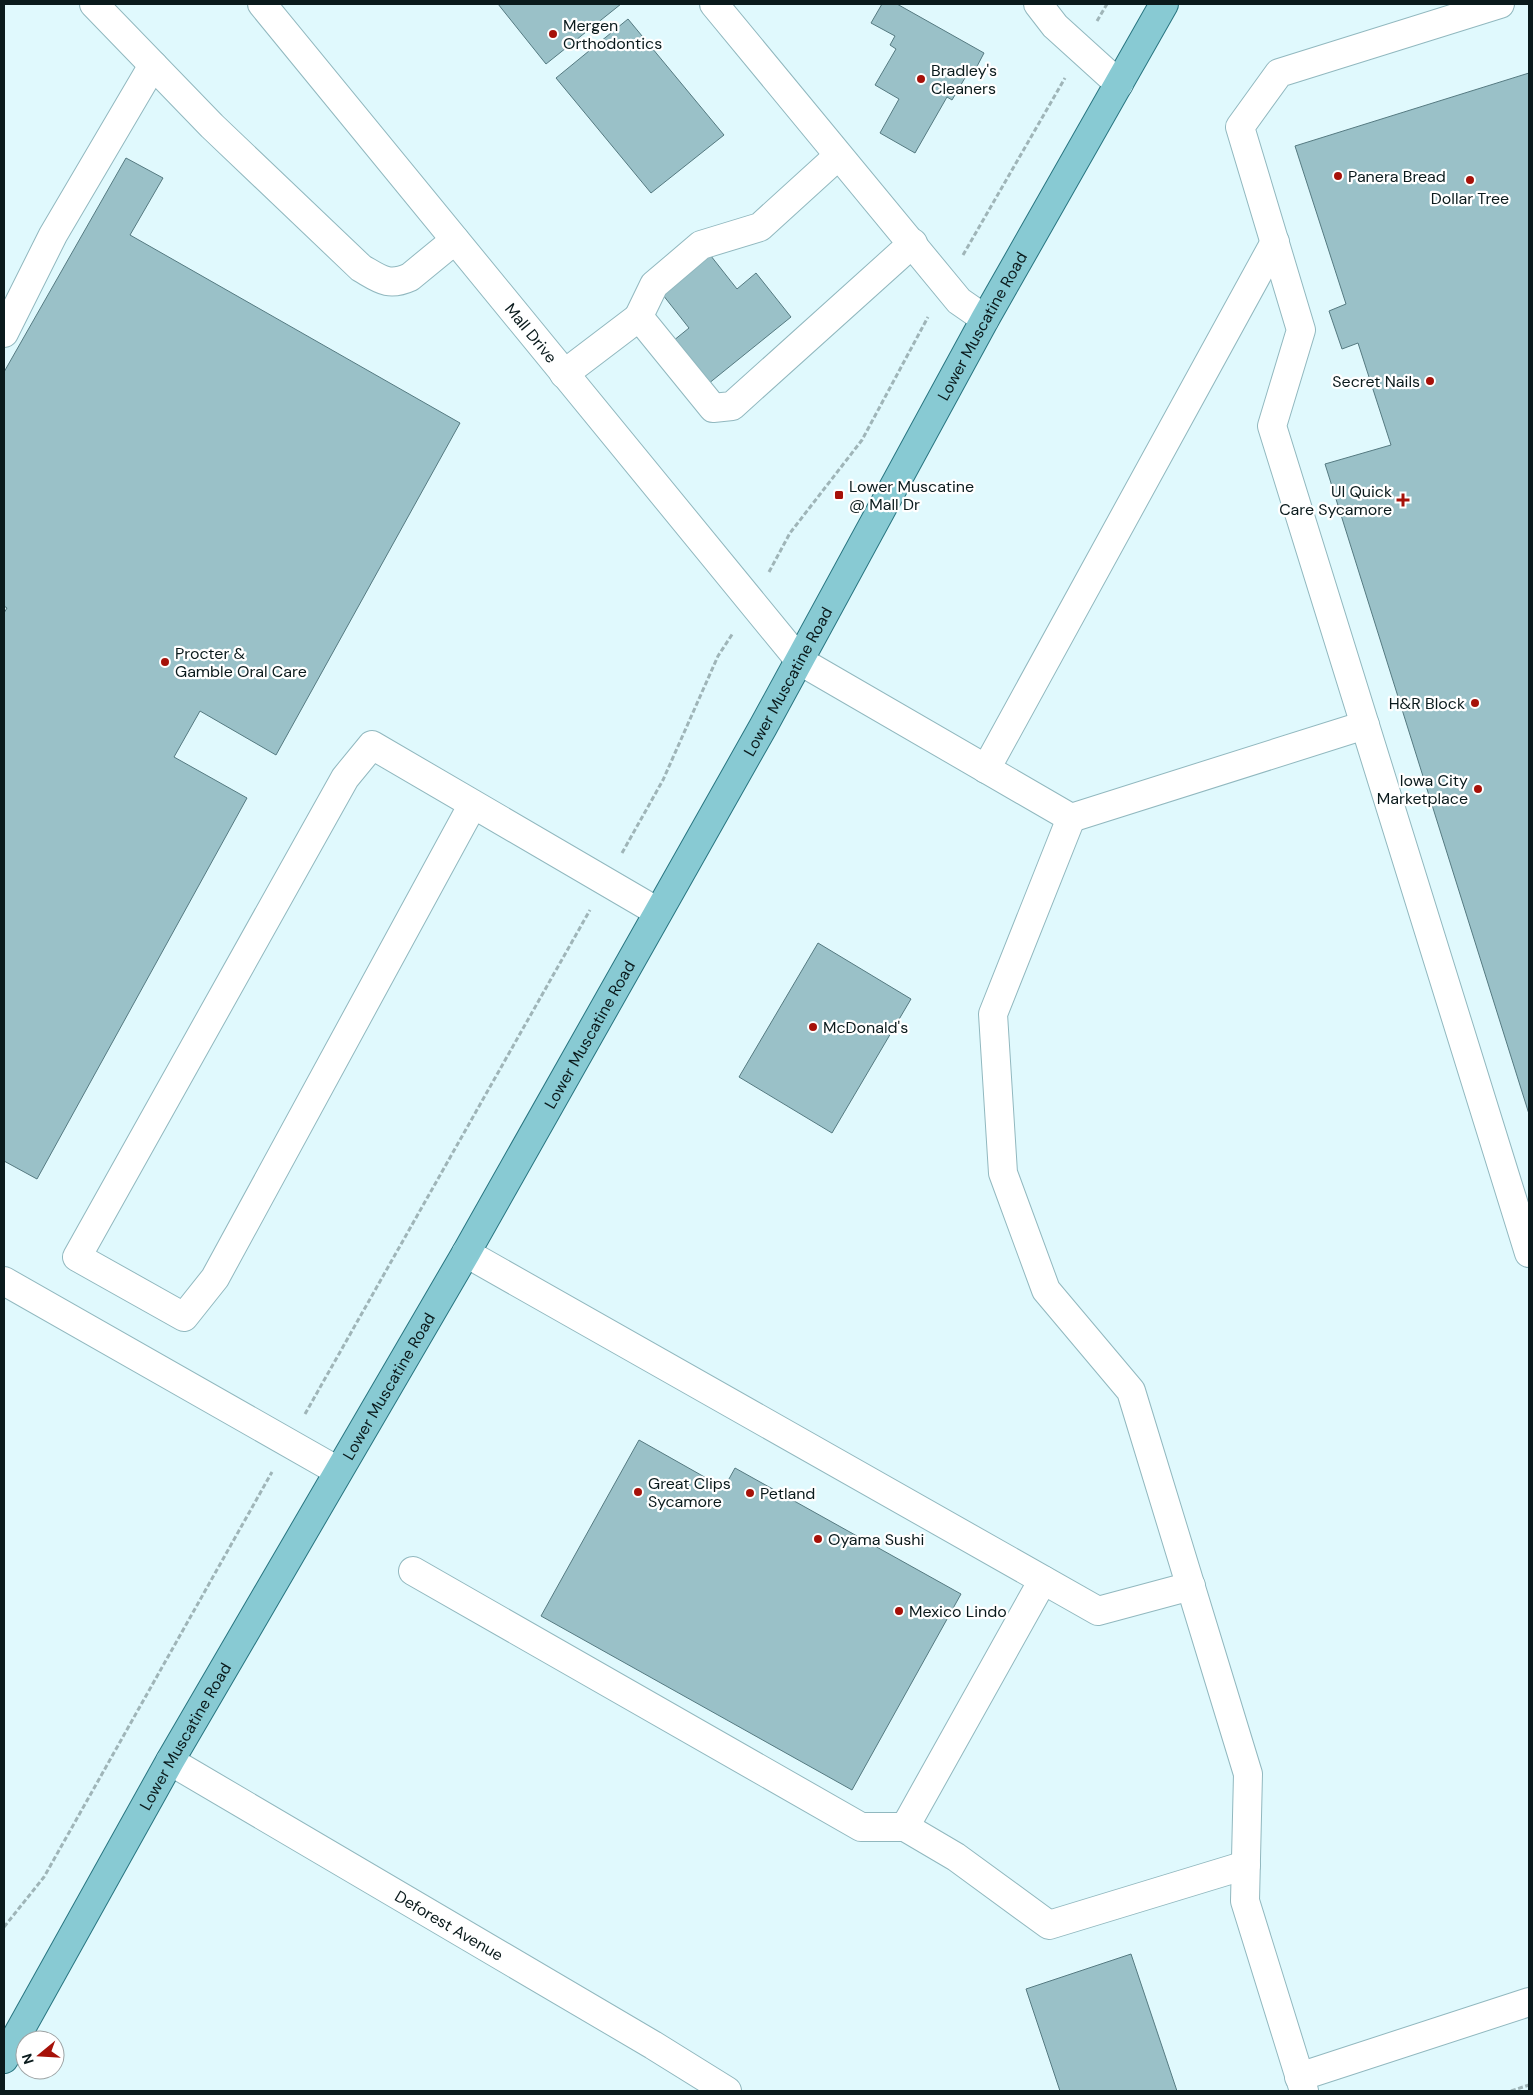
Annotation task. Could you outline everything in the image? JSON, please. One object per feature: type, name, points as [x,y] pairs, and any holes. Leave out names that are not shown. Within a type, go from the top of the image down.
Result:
[{"type":"main road","name":"Lower Muscatine Road","points":[[4,2059],[170,1761],[466,1253],[800,661],[986,319],[1164,4]]},
{"type":"street","points":[[94,4],[212,126],[362,268],[388,283],[401,281],[455,240]]},
{"type":"street","name":"Mall Drive","points":[[262,4],[800,661],[1071,818]]},
{"type":"street","points":[[714,4],[959,301],[986,319]]},
{"type":"street","points":[[1038,4],[1055,26],[1119,84]]},
{"type":"street","points":[[1500,4],[1280,72],[1240,127],[1301,330],[1272,426],[1529,1254]]},
{"type":"street","points":[[4,333],[53,235],[153,65]]},
{"type":"street","points":[[564,374],[638,318],[654,285],[702,245],[760,227],[838,156]]},
{"type":"street","points":[[986,769],[1274,242]]},
{"type":"street","points":[[638,318],[713,408],[732,406],[913,244]]},
{"type":"street","points":[[1365,725],[1071,818],[993,1014],[1003,1173],[1046,1290],[1131,1391],[1248,1774],[1245,1901],[1302,2084],[1529,2002]]},
{"type":"street","points":[[473,804],[215,1278],[184,1317],[77,1257],[345,778],[372,745],[658,912]]},
{"type":"street","points":[[466,1253],[1098,1611],[1191,1586]]},
{"type":"street","points":[[4,1280],[338,1471]]},
{"type":"street","points":[[413,1571],[862,1827],[905,1827],[956,1857],[1049,1926],[1246,1866]]},
{"type":"street","points":[[905,1827],[1044,1580]]},
{"type":"street","name":"Deforest Avenue","points":[[170,1761],[644,2040],[727,2091]]},
{"type":"path","points":[[4,1927],[44,1877],[606,882],[663,780],[718,656],[752,604],[790,533],[862,440],[946,284],[986,218],[1107,4]]},
{"type":"path","points":[[1511,2091],[1529,2085]]},
{"type":"building","name":"Mergen Orthodontics","points":[[498,4],[621,4],[546,64]]},
{"type":"building","name":"Bradley's Cleaners","points":[[882,4],[897,4],[984,53],[973,74],[969,71],[952,100],[947,97],[915,153],[880,133],[899,99],[875,85],[896,49],[890,45],[895,36],[871,23]]},
{"type":"building","points":[[628,19],[724,135],[651,193],[556,78]]},
{"type":"building","name":"Iowa City Marketplace","points":[[1529,73],[1529,1114],[1325,464],[1391,445],[1358,343],[1342,349],[1329,311],[1346,304],[1295,146]]},
{"type":"building","name":"Procter & Gamble Oral Care","points":[[126,158],[163,178],[130,235],[460,423],[276,755],[200,711],[174,757],[247,798],[37,1179],[4,1161],[4,613],[7,608],[4,606],[4,372]]},
{"type":"building","points":[[707,251],[737,289],[756,273],[791,317],[708,384],[673,341],[689,328],[659,290]]},
{"type":"building","points":[[818,943],[911,999],[832,1133],[739,1077]]},
{"type":"building","points":[[639,1440],[724,1488],[735,1468],[961,1594],[852,1790],[541,1616]]},
{"type":"building","points":[[1131,1954],[1177,2091],[1060,2091],[1026,1989]]},
{"type":"place","name":"Mergen Orthodontics","points":[[553,34]]},
{"type":"place","name":"Bradley's Cleaners","points":[[921,79]]},
{"type":"place","name":"Panera Bread","points":[[1338,176]]},
{"type":"place","name":"Dollar Tree","points":[[1470,180]]},
{"type":"place","name":"Secret Nails","points":[[1430,381]]},
{"type":"place","name":"Lower Muscatine @ Mall Dr","points":[[839,495]]},
{"type":"place","name":"UI Quick Care Sycamore","points":[[1403,500]]},
{"type":"place","name":"Procter & Gamble Oral Care","points":[[165,662]]},
{"type":"place","name":"H&R Block","points":[[1475,703]]},
{"type":"place","name":"Iowa City Marketplace","points":[[1478,789]]},
{"type":"place","name":"McDonald's","points":[[813,1027]]},
{"type":"place","name":"Great Clips Sycamore","points":[[638,1492]]},
{"type":"place","name":"Petland","points":[[750,1493]]},
{"type":"place","name":"Oyama Sushi","points":[[818,1539]]},
{"type":"place","name":"Mexico Lindo","points":[[899,1611]]}]
